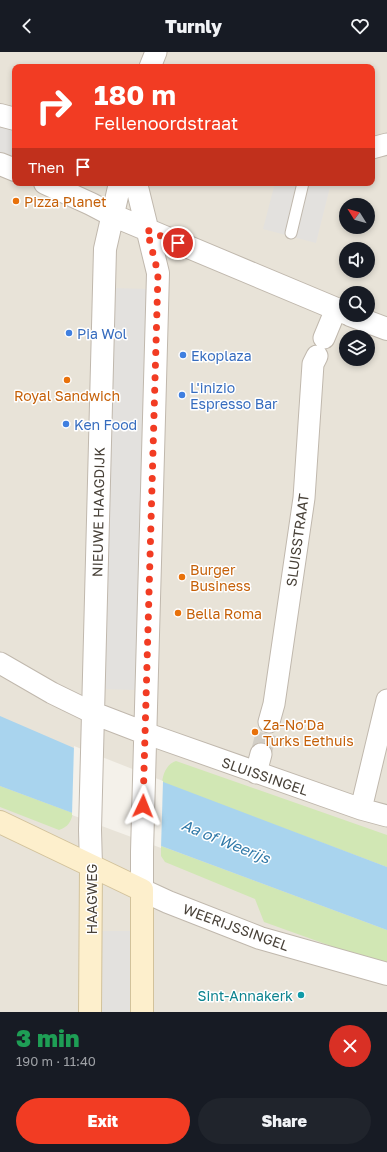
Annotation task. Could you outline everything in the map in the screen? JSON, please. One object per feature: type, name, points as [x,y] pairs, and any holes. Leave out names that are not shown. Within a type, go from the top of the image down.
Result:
[{"type":"main road","name":"WEERIJSSINGEL","points":[[0,822],[142,890]]},
{"type":"main road","name":"HAAGWEG","points":[[90,1012],[91,866]]},
{"type":"main road","points":[[142,890],[142,1012]]},
{"type":"street","points":[[151,64],[156,52]]},
{"type":"street","points":[[0,115],[12,118]]},
{"type":"street","points":[[375,147],[387,144]]},
{"type":"street","points":[[0,164],[12,169]]},
{"type":"street","points":[[52,186],[112,215],[339,311]]},
{"type":"street","name":"NIEUWE HAAGDIJK","points":[[91,786],[105,249],[119,186]]},
{"type":"street","points":[[137,186],[158,273],[144,761],[142,890]]},
{"type":"street","name":"SLUISSTRAAT","points":[[269,722],[274,704],[304,498],[313,364],[320,347],[339,320]]},
{"type":"street","points":[[368,322],[387,329]]},
{"type":"street","points":[[0,663],[52,693],[93,713],[145,733]]},
{"type":"street","points":[[360,809],[387,700]]},
{"type":"street","name":"SLUISSINGEL","points":[[145,733],[258,764],[360,809],[387,816]]},
{"type":"street","name":"HAAGWEG","points":[[91,786],[91,866]]},
{"type":"street","name":"WEERIJSSINGEL","points":[[142,890],[168,902],[260,938],[387,974]]},
{"type":"lane","points":[[290,233],[302,186]]},
{"type":"shaded area","points":[[0,52],[387,52],[387,1012],[0,1012]]},
{"type":"shaded area","points":[[0,123],[12,126],[12,158],[0,154]]},
{"type":"shaded area","points":[[274,186],[330,186],[316,243],[263,229]]},
{"type":"shaded area","points":[[110,288],[149,289],[138,690],[100,689]]},
{"type":"shaded area","points":[[95,931],[134,931],[134,1012],[95,1012]]},
{"type":"green space","points":[[176,761],[387,835],[387,867],[162,783],[166,769],[170,764]]},
{"type":"green space","points":[[0,786],[73,813],[70,822],[67,826],[59,830],[0,807]]},
{"type":"green space","points":[[161,846],[387,930],[387,966],[264,922],[255,899],[165,862],[161,856]]},
{"type":"water","name":"Aa of Weerijs","points":[[0,716],[74,748],[387,867],[387,930],[0,786]]},
{"type":"pier","points":[[74,746],[163,781],[161,848],[72,815]]},
{"type":"tunnel","points":[[261,754],[269,722]]},
{"type":"place","name":"Pizza Planet","points":[[16,201]]},
{"type":"place","name":"Pia Wol","points":[[69,333]]},
{"type":"place","name":"Ekoplaza","points":[[183,355]]},
{"type":"place","name":"Royal Sandwich","points":[[67,380]]},
{"type":"place","name":"L'inizio Espresso Bar","points":[[182,395]]},
{"type":"place","name":"Ken Food","points":[[66,424]]},
{"type":"place","name":"Burger Business","points":[[182,577]]},
{"type":"place","name":"Bella Roma","points":[[178,613]]},
{"type":"place","name":"Za-No'Da Turks Eethuis","points":[[255,732]]},
{"type":"place","name":"Sint-Annakerk","points":[[301,995]]},
{"type":"route","points":[[143,806],[158,273],[147,230],[178,243]]}]
